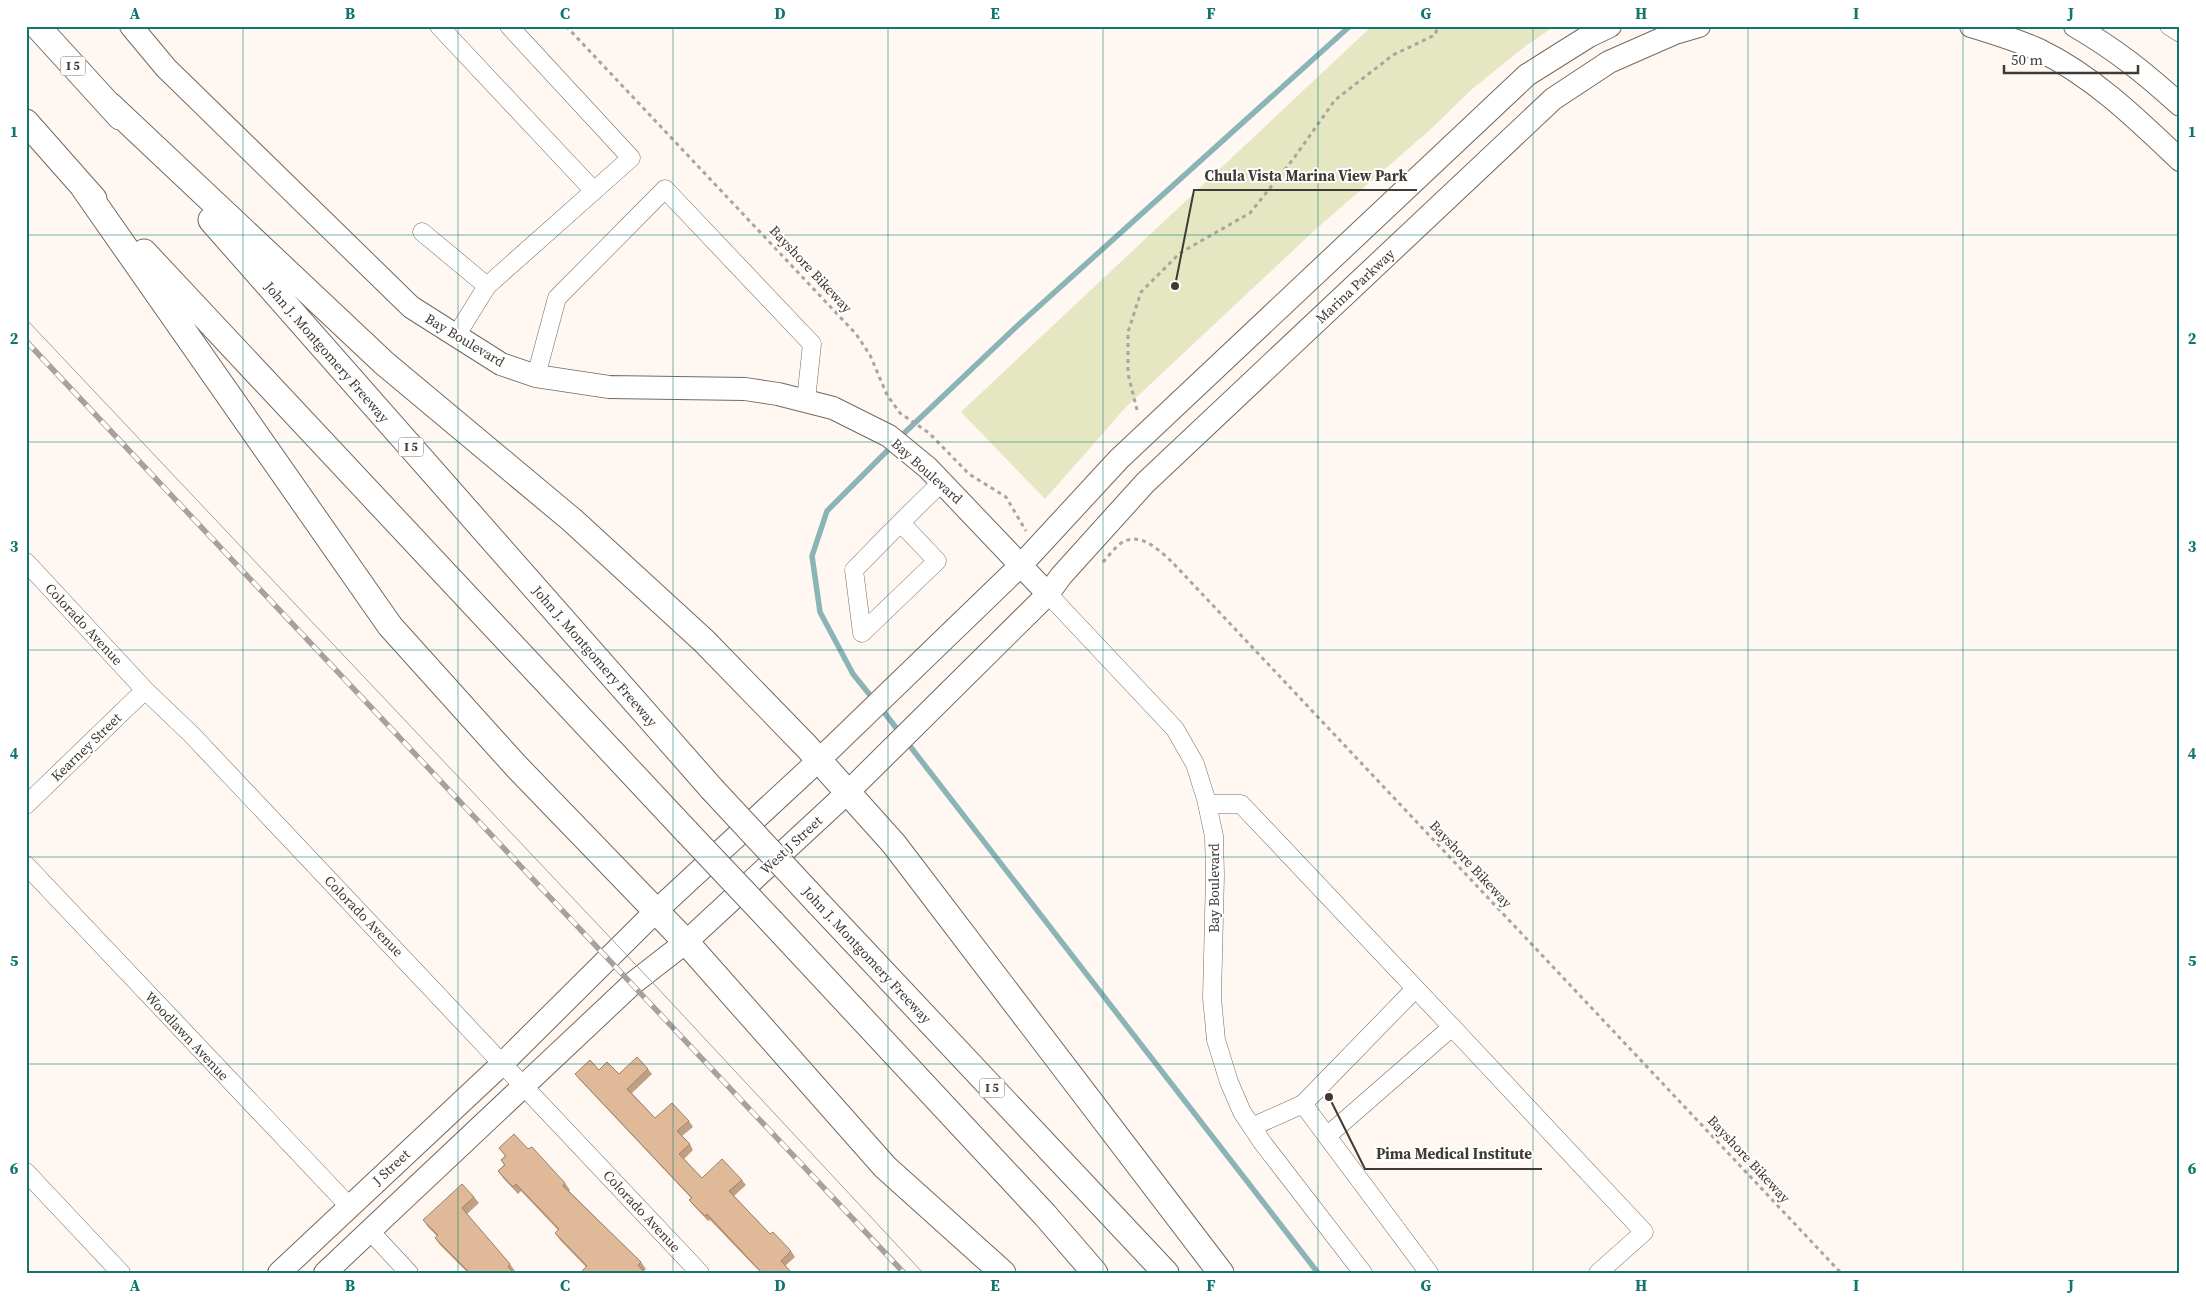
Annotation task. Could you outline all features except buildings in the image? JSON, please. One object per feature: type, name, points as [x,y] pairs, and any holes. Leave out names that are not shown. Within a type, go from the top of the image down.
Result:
[{"type":"highway","name":"John J. Montgomery Freeway","points":[[37,26],[110,105],[712,788],[1166,1273]]},
{"type":"highway","points":[[110,105],[384,364],[572,520],[704,641],[819,760],[894,844],[1221,1273]]},
{"type":"highway","points":[[26,122],[83,188],[1039,1208],[1095,1273]]},
{"type":"highway","points":[[83,188],[390,626],[516,766],[686,942],[885,1167],[1003,1273]]},
{"type":"main road","name":"Bay Boulevard","points":[[131,26],[166,68],[411,307],[501,364],[536,376],[609,387],[745,389],[806,400],[833,408],[889,436],[943,481],[1048,594]]},
{"type":"main road","points":[[503,1063],[655,912],[819,760],[1021,565],[1119,459],[1527,75],[1589,36],[1610,26]]},
{"type":"main road","name":"Marina Parkway","points":[[1048,594],[1061,576],[1145,483],[1553,99],[1609,62],[1675,33],[1698,26]]},
{"type":"main road","points":[[1971,26],[2039,50],[2073,70],[2105,92],[2180,160]]},
{"type":"main road","points":[[2076,26],[2141,68],[2180,105]]},
{"type":"main road","name":"West J Street","points":[[524,1086],[632,984],[686,942],[848,792],[1048,594]]},
{"type":"main road","name":"J Street","points":[[279,1273],[503,1063]]},
{"type":"main road","points":[[325,1273],[524,1086]]},
{"type":"street","points":[[456,336],[487,286],[631,158],[509,26]]},
{"type":"street","points":[[2169,26],[2180,34]]},
{"type":"street","points":[[445,28],[594,191]]},
{"type":"street","points":[[536,376],[557,298],[665,189],[812,344],[806,400]]},
{"type":"street","points":[[422,232],[487,286]]},
{"type":"street","points":[[901,522],[937,561],[862,633],[854,570],[901,522],[943,481]]},
{"type":"street","name":"Colorado Avenue","points":[[26,562],[145,690],[198,741],[700,1273]]},
{"type":"street","name":"Bay Boulevard","points":[[1048,594],[1175,729],[1195,764],[1214,836],[1216,874],[1212,998],[1216,1040],[1228,1082],[1242,1112],[1252,1127],[1363,1273]]},
{"type":"street","name":"Kearney Street","points":[[26,805],[145,690]]},
{"type":"street","points":[[1207,804],[1241,804],[1644,1232],[1598,1273]]},
{"type":"street","name":"Woodlawn Avenue","points":[[26,865],[349,1206]]},
{"type":"street","points":[[1252,1127],[1303,1104],[1415,989]]},
{"type":"street","points":[[1327,1136],[1452,1027]]},
{"type":"street","points":[[1303,1104],[1429,1273]]},
{"type":"street","points":[[26,1172],[121,1273]]},
{"type":"street","points":[[370,1231],[409,1273]]},
{"type":"path","name":"Bayshore Bikeway","points":[[566,26],[856,334],[870,355],[887,395],[908,420],[929,434],[969,474],[1006,496],[1026,531]]},
{"type":"path","points":[[1137,410],[1128,374],[1128,332],[1141,292],[1180,254],[1250,212],[1294,158],[1334,100],[1393,55],[1435,34],[1438,26]]},
{"type":"path","name":"Bayshore Bikeway","points":[[1100,565],[1124,541],[1132,539],[1152,544],[1172,562],[1841,1273]]},
{"type":"green space","points":[[1372,26],[1555,26],[1527,45],[1471,90],[1432,128],[1316,229],[1126,407],[1045,499],[961,412]]},
{"type":"waterway","points":[[899,438],[1016,327],[1350,26]]},
{"type":"waterway","points":[[874,700],[853,674],[820,612],[812,556],[827,511],[893,445]]},
{"type":"waterway","points":[[880,707],[900,733]]},
{"type":"waterway","points":[[906,741],[1318,1273]]},
{"type":"tram line","points":[[26,319],[653,983],[923,1273]]},
{"type":"railway","points":[[26,341],[904,1273]]},
{"type":"place","name":"Chula Vista Marina View Park","points":[[1175,286]]},
{"type":"place","name":"Pima Medical Institute","points":[[1329,1097]]}]
